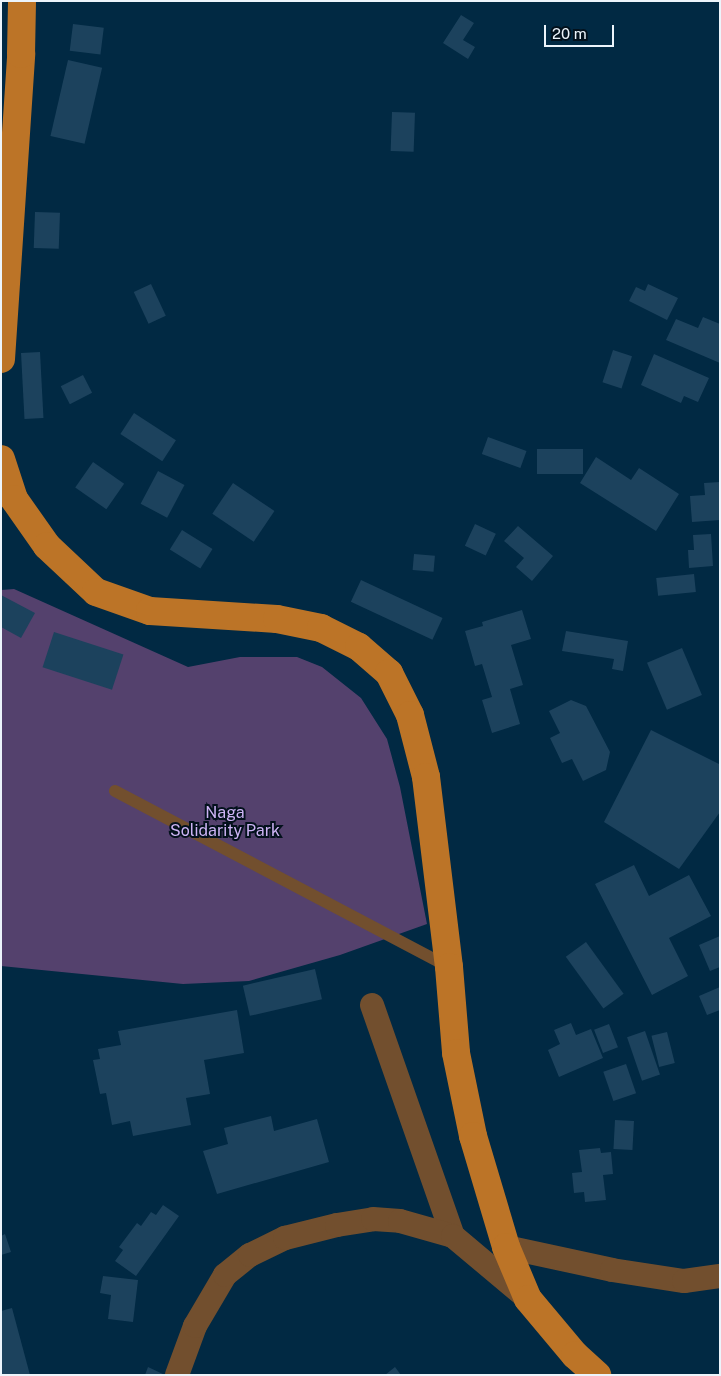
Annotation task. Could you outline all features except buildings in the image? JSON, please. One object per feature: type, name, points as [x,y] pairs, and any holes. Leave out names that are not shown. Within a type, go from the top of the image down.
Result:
[{"type":"main road","points":[[1,359],[21,54],[22,1]]},
{"type":"main road","points":[[1,459],[14,499],[47,546],[96,592],[150,611],[277,619],[321,628],[359,647],[389,673],[410,715],[426,777],[449,967],[456,1053],[473,1136],[506,1247],[528,1299],[575,1356],[597,1375]]},
{"type":"street","points":[[372,1005],[453,1236]]},
{"type":"street","points":[[177,1375],[195,1326],[225,1275],[250,1255],[285,1238],[373,1219],[400,1221],[453,1236],[528,1299]]},
{"type":"street","points":[[506,1247],[612,1270],[684,1281],[720,1276]]},
{"type":"lane","points":[[115,790],[449,967]]},
{"type":"green space","name":"Naga Solidarity Park","points":[[14,589],[188,667],[240,657],[297,657],[322,667],[361,698],[387,739],[400,787],[427,924],[340,955],[249,981],[183,984],[1,966],[1,590]]}]
